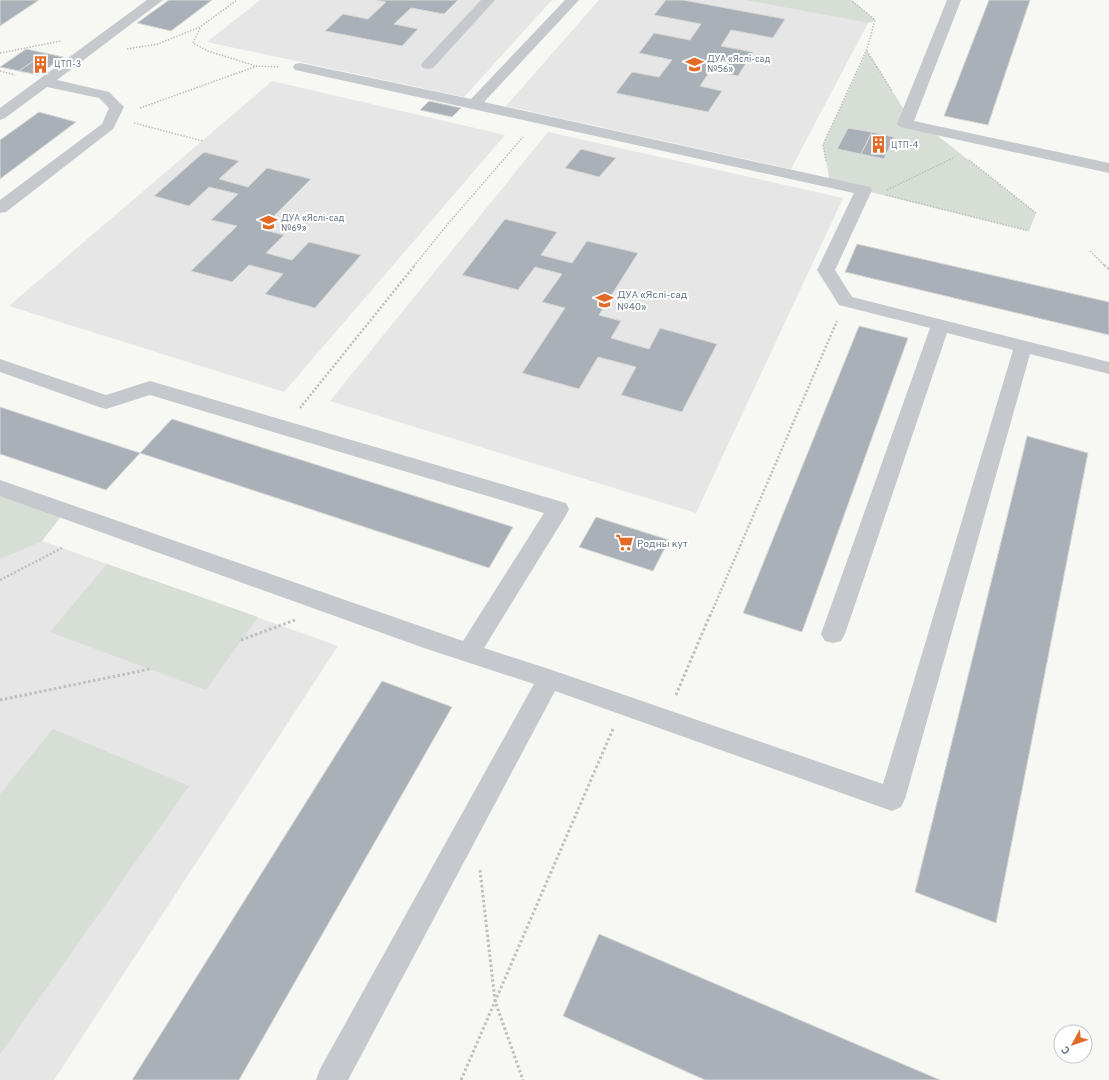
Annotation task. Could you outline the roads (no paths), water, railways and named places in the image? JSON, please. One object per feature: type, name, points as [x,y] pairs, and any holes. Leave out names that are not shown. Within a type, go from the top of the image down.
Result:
[{"type":"lane","points":[[0,115],[156,0]]},
{"type":"lane","points":[[428,65],[488,0]]},
{"type":"lane","points":[[474,104],[572,0]]},
{"type":"lane","points":[[954,0],[905,124],[1109,168]]},
{"type":"lane","points":[[300,67],[864,190],[826,270],[845,302],[1109,368]]},
{"type":"lane","points":[[0,208],[108,126],[117,107],[104,95],[45,82]]},
{"type":"lane","points":[[832,634],[940,325]]},
{"type":"lane","points":[[0,488],[892,799],[1023,346]]},
{"type":"lane","points":[[0,365],[106,402],[150,388],[558,509],[468,652]]},
{"type":"lane","points":[[332,1080],[548,679]]},
{"type":"place","name":"ЦТП-3","points":[[41,64]]},
{"type":"place","name":"ДУА «Яслі-сад №56»","points":[[694,64]]},
{"type":"place","name":"ЦТП-4","points":[[878,145]]},
{"type":"place","name":"ДУА «Яслі-сад №69»","points":[[268,223]]},
{"type":"place","name":"ДУА «Яслі-сад №40»","points":[[604,300]]},
{"type":"place","name":"Родны кут","points":[[624,543]]}]
